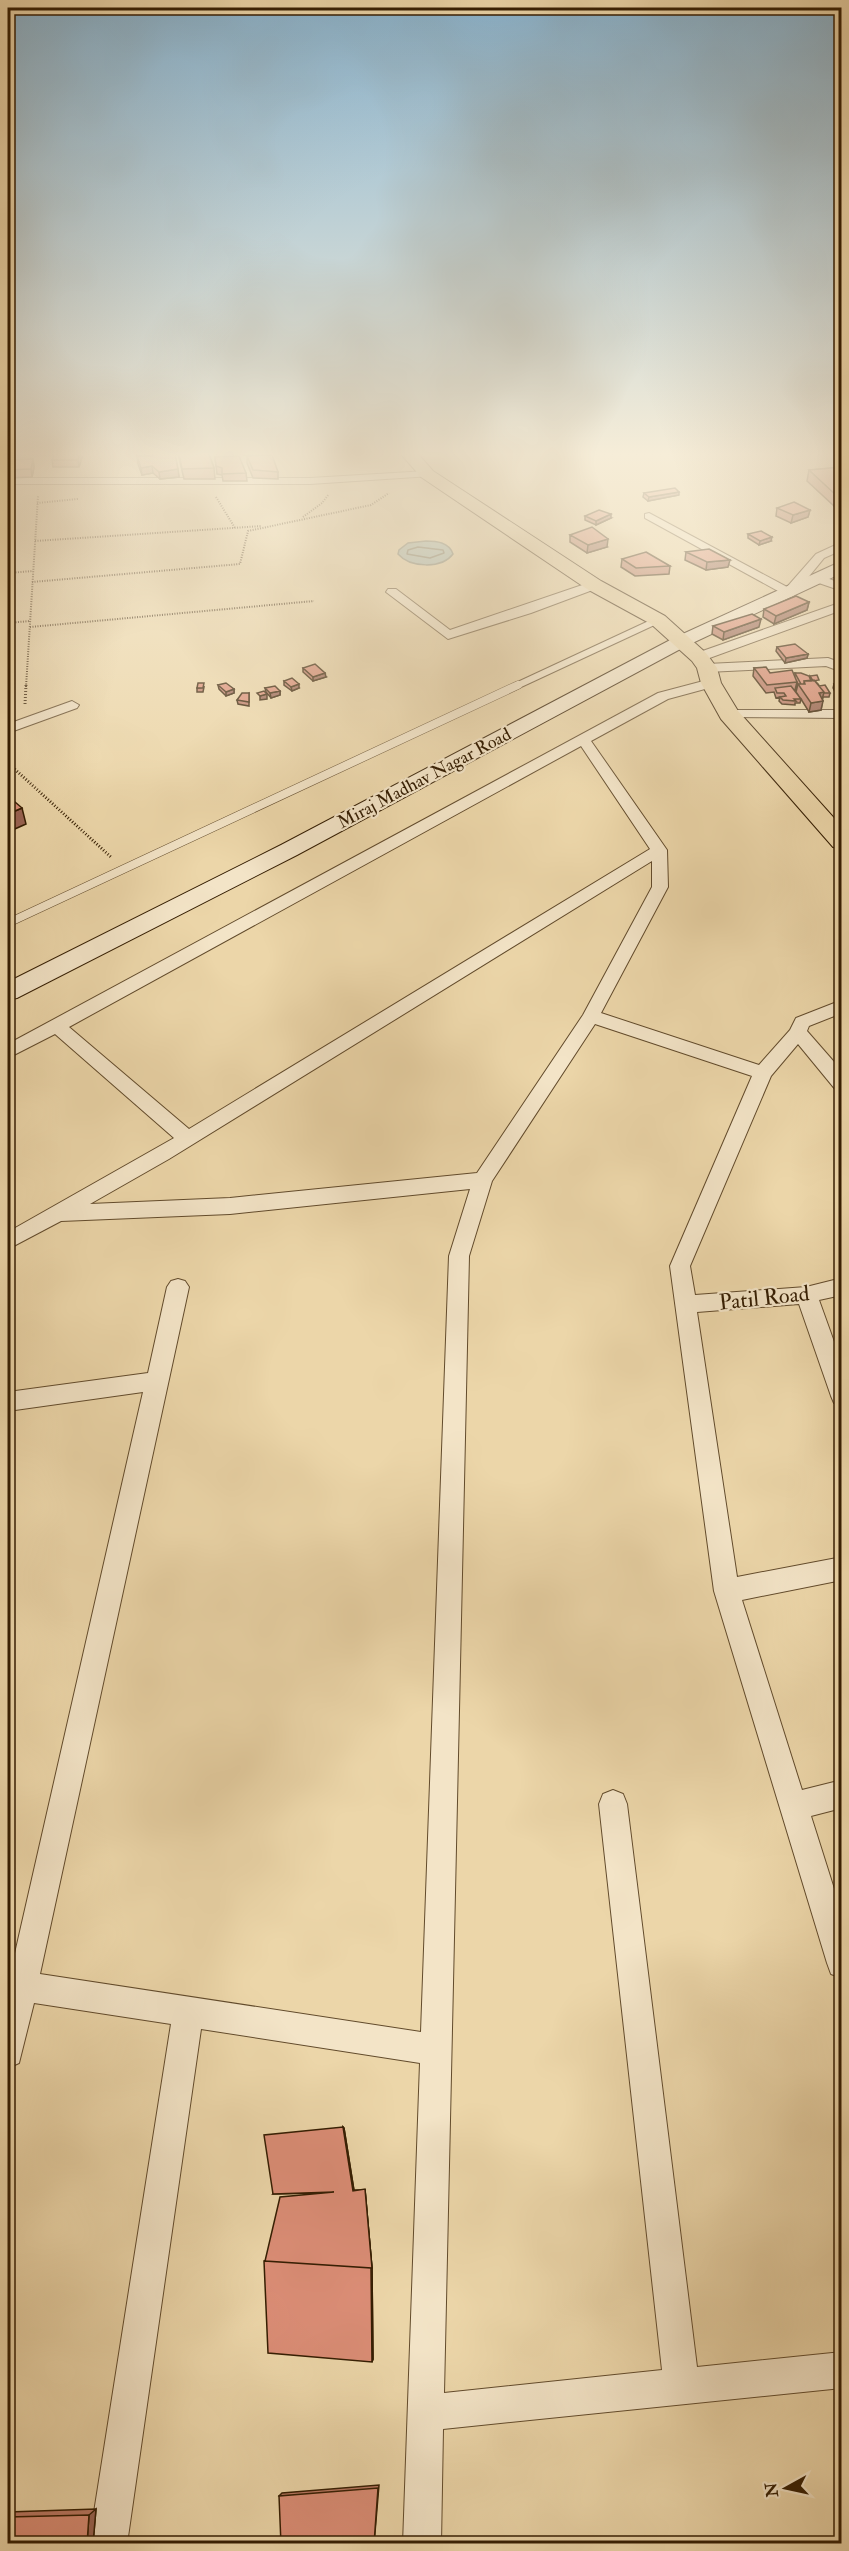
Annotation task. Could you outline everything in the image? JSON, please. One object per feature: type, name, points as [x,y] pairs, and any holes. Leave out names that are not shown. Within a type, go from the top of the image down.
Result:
[{"type":"main road","points":[[575,573],[658,620],[680,642],[706,669],[729,714],[842,842]]},
{"type":"street","points":[[753,573],[789,593],[806,573]]},
{"type":"street","name":"Miraj Madhav Nagar Road","points":[[8,992],[289,850],[680,642],[789,593],[827,573]]},
{"type":"street","points":[[817,578],[842,588]]},
{"type":"street","points":[[392,592],[448,635],[527,610],[594,585]]},
{"type":"street","points":[[8,1052],[584,740],[706,669],[842,606]]},
{"type":"street","points":[[706,669],[828,662],[842,668]]},
{"type":"street","points":[[8,729],[72,705]]},
{"type":"street","points":[[729,714],[842,714]]},
{"type":"street","points":[[422,2544],[459,1256],[483,1180],[591,1016],[660,887],[659,850],[584,740]]},
{"type":"street","points":[[8,1241],[187,1138],[659,850]]},
{"type":"street","points":[[842,1006],[802,1022],[798,1032],[763,1073],[680,1266],[727,1591],[842,1964]]},
{"type":"street","points":[[591,1016],[763,1073]]},
{"type":"street","points":[[57,1026],[187,1138]]},
{"type":"street","points":[[798,1032],[842,1084]]},
{"type":"street","points":[[56,1214],[230,1206],[483,1180]]},
{"type":"street","name":"Patil Road","points":[[686,1304],[806,1295],[842,1286]]},
{"type":"street","points":[[8,2052],[178,1287]]},
{"type":"street","points":[[806,1295],[842,1396]]},
{"type":"street","points":[[8,1401],[157,1381]]},
{"type":"street","points":[[727,1591],[842,1568]]},
{"type":"street","points":[[793,1806],[842,1794]]},
{"type":"street","points":[[613,1803],[682,2386]]},
{"type":"street","points":[[22,1986],[436,2050]]},
{"type":"street","points":[[108,2544],[188,2012]]},
{"type":"street","points":[[426,2413],[842,2370]]},
{"type":"lane","points":[[8,923],[658,620]]},
{"type":"path","points":[[24,723],[33,573]]},
{"type":"path","points":[[32,582],[135,573]]},
{"type":"path","points":[[30,627],[314,601]]},
{"type":"path","points":[[8,623],[30,621]]},
{"type":"path","points":[[8,764],[124,868]]},
{"type":"building","points":[[796,596],[809,602],[776,616],[764,609]]},
{"type":"building","points":[[752,614],[761,619],[724,632],[713,626]]},
{"type":"building","points":[[795,644],[808,654],[786,658],[777,647]]},
{"type":"building","points":[[315,664],[325,673],[313,677],[303,668]]},
{"type":"building","points":[[766,667],[770,673],[792,670],[797,682],[767,685],[754,668]]},
{"type":"building","points":[[795,673],[809,676],[811,681],[804,681],[804,684],[801,684]]},
{"type":"building","points":[[817,675],[819,680],[813,681],[810,676]]},
{"type":"building","points":[[292,678],[299,684],[291,687],[284,681]]},
{"type":"building","points":[[814,680],[824,692],[819,693],[823,701],[811,703],[798,684]]},
{"type":"building","points":[[198,683],[204,683],[203,688],[197,688]]},
{"type":"building","points":[[226,683],[234,689],[226,692],[218,685]]},
{"type":"building","points":[[834,684],[842,684],[842,693],[839,693]]},
{"type":"building","points":[[825,685],[830,693],[824,693],[819,686]]},
{"type":"building","points":[[275,686],[280,691],[270,693],[265,688]]},
{"type":"building","points":[[791,686],[801,699],[783,700],[780,697],[786,696],[784,693],[777,693],[775,688]]},
{"type":"building","points":[[264,691],[267,694],[260,696],[257,693]]},
{"type":"building","points":[[242,693],[249,693],[249,702],[237,700]]},
{"type":"building","points":[[8,796],[22,808],[8,814]]},
{"type":"building","points":[[343,2127],[353,2191],[365,2189],[372,2268],[265,2261],[280,2197],[334,2192],[273,2194],[264,2135]]},
{"type":"building","points":[[264,2261],[371,2268],[372,2362],[268,2353]]},
{"type":"building","points":[[378,2488],[374,2544],[281,2544],[279,2496]]},
{"type":"building","points":[[89,2515],[87,2544],[8,2544],[8,2517]]}]
